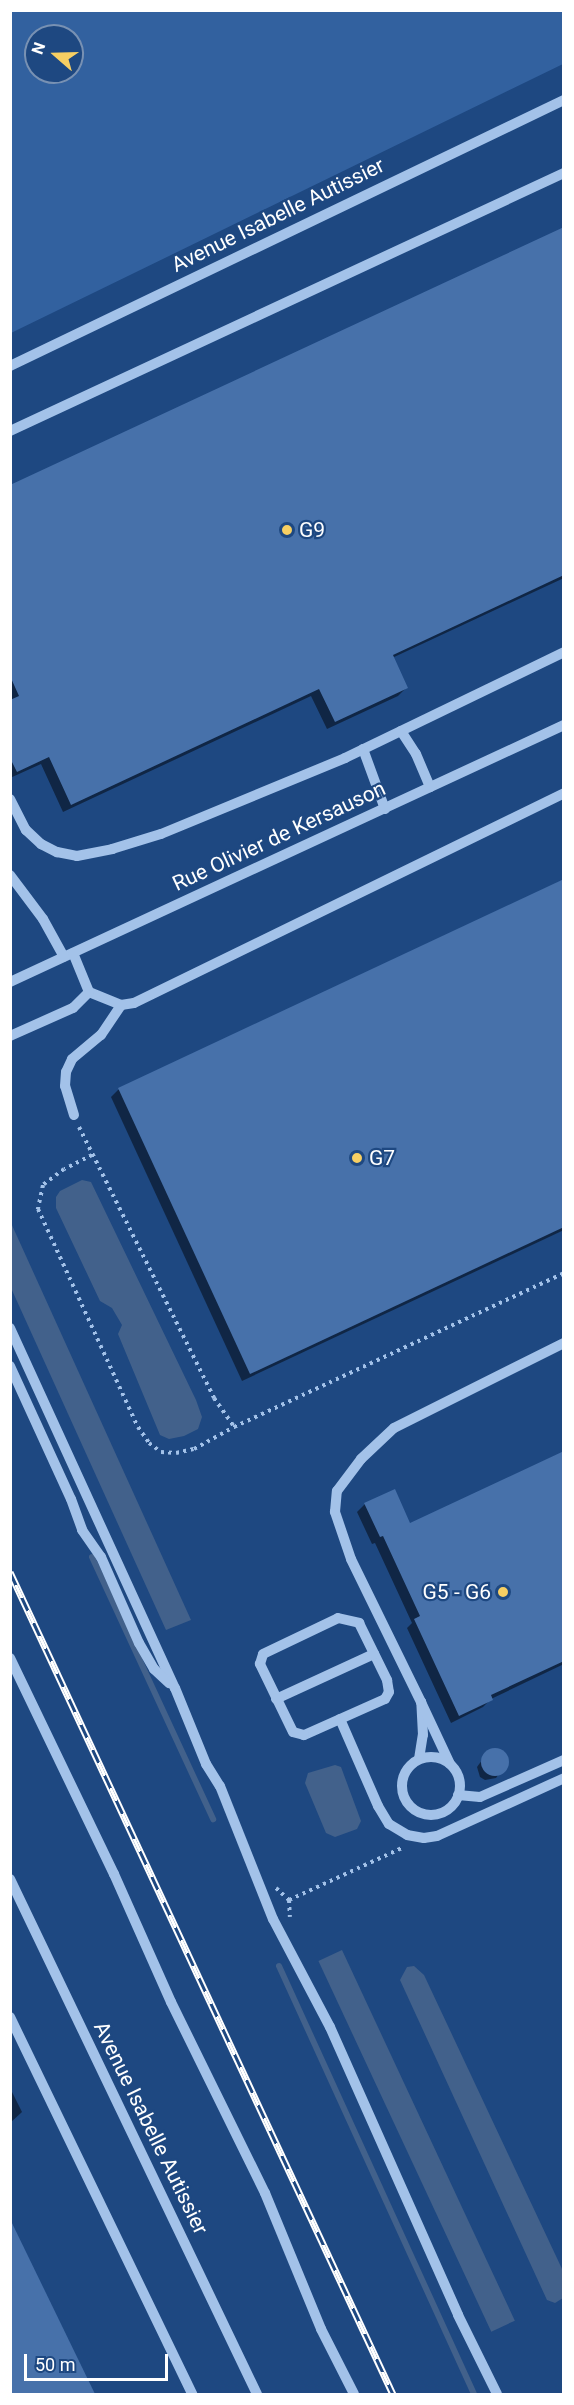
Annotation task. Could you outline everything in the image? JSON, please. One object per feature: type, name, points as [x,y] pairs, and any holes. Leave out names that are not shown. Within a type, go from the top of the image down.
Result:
[{"type":"street","name":"Avenue Isabelle Autissier","points":[[10,366],[564,100]]},
{"type":"street","points":[[10,431],[564,173]]},
{"type":"street","points":[[10,799],[26,830],[41,844],[57,852],[77,856],[161,834],[363,749],[564,652]]},
{"type":"street","name":"Rue Olivier de Kersauson","points":[[10,982],[564,725]]},
{"type":"street","points":[[401,731],[416,754],[430,788]]},
{"type":"street","points":[[363,749],[385,809]]},
{"type":"street","points":[[10,875],[69,955],[89,992],[121,1005],[134,1003],[564,793]]},
{"type":"street","points":[[10,1036],[73,1008],[89,992]]},
{"type":"street","points":[[74,1115],[65,1086],[66,1072],[72,1059],[101,1035],[121,1005]]},
{"type":"street","points":[[10,1328],[175,1688],[206,1764],[220,1785],[273,1919],[330,2027],[458,2315],[497,2394]]},
{"type":"street","points":[[450,1764],[435,1757],[419,1759],[406,1769],[401,1785],[405,1801],[418,1812],[434,1815],[449,1809],[458,1795],[459,1778],[450,1764],[351,1559],[335,1512],[337,1491],[361,1459],[394,1428],[564,1343]]},
{"type":"street","points":[[10,1366],[71,1499],[82,1530],[100,1557],[139,1643],[154,1669],[175,1688]]},
{"type":"street","points":[[338,1618],[359,1623],[374,1654],[387,1680],[389,1692],[385,1699],[304,1735],[293,1732],[260,1664],[263,1654],[338,1618]]},
{"type":"street","points":[[276,1699],[374,1654]]},
{"type":"street","points":[[10,1658],[114,1874],[171,2002],[265,2193],[321,2329],[354,2394]]},
{"type":"street","points":[[419,1759],[423,1735],[421,1702]]},
{"type":"street","points":[[340,1719],[378,1806],[389,1824],[406,1835],[424,1838],[437,1836],[564,1778]]},
{"type":"street","points":[[458,1795],[480,1797],[564,1760]]},
{"type":"street","name":"Avenue Isabelle Autissier","points":[[10,1879],[257,2394]]},
{"type":"street","points":[[10,2017],[192,2394]]},
{"type":"path","points":[[74,1115],[214,1398],[234,1427]]},
{"type":"path","points":[[92,1155],[64,1169],[43,1185],[38,1209],[138,1427],[149,1443],[161,1452],[176,1453],[194,1449],[234,1427],[564,1273]]},
{"type":"path","points":[[261,1889],[278,1888],[289,1900],[424,1838]]},
{"type":"shaded area","points":[[11,10],[563,11],[563,64],[11,333]]},
{"type":"shaded area","points":[[82,1180],[91,1182],[196,1400],[202,1417],[198,1429],[184,1436],[169,1439],[160,1435],[118,1334],[122,1325],[112,1308],[100,1301],[56,1208],[56,1197],[60,1191]]},
{"type":"shaded area","points":[[11,1223],[191,1620],[166,1630],[11,1288]]},
{"type":"shaded area","points":[[335,1765],[341,1767],[361,1821],[357,1829],[335,1837],[326,1833],[305,1783],[308,1773]]},
{"type":"shaded area","points":[[342,1950],[515,2321],[491,2332],[318,1961]]},
{"type":"shaded area","points":[[414,1966],[424,1975],[563,2271],[563,2298],[555,2303],[547,2300],[400,1980],[407,1967]]},
{"type":"building","name":"G9","points":[[564,227],[564,575],[393,655],[408,688],[335,722],[319,689],[71,805],[49,757],[17,772],[10,758],[10,700],[19,696],[10,676],[10,485]]},
{"type":"building","name":"G7","points":[[564,879],[564,1227],[250,1374],[118,1088]]},
{"type":"building","name":"G5 - G6","points":[[564,1451],[564,1661],[491,1695],[493,1700],[459,1716],[414,1619],[420,1616],[383,1536],[380,1537],[364,1503],[395,1489],[410,1523]]},
{"type":"building","points":[[495,1748],[505,1752],[509,1762],[505,1772],[495,1776],[485,1772],[481,1762],[485,1752]]},
{"type":"building","points":[[10,2219],[95,2394],[10,2394]]},
{"type":"waterway","points":[[92,1557],[213,1819]]},
{"type":"waterway","points":[[279,1966],[474,2394]]},
{"type":"railway","points":[[10,1572],[393,2394]]},
{"type":"place","name":"G9","points":[[287,530]]},
{"type":"place","name":"G7","points":[[357,1158]]},
{"type":"place","name":"G5 - G6","points":[[503,1592]]}]
